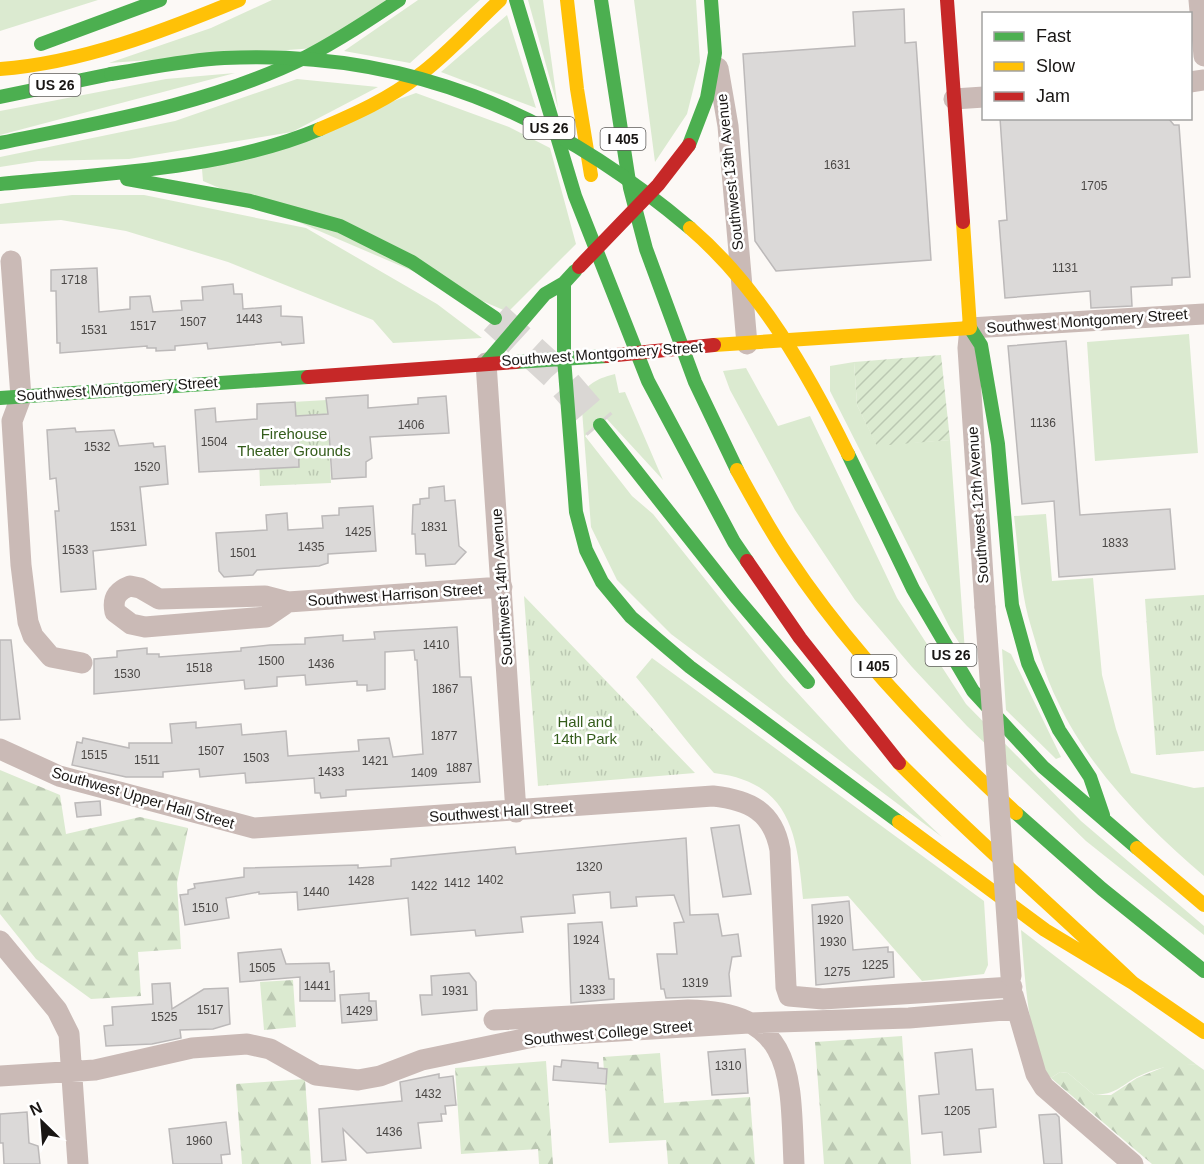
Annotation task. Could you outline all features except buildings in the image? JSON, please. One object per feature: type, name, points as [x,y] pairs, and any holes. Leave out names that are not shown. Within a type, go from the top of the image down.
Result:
[{"type":"main road","points":[[0,58],[160,0]]},
{"type":"main road","points":[[0,69],[21,68],[105,48],[184,23],[239,0]]},
{"type":"main road","points":[[0,143],[138,114],[222,93],[320,52],[364,26],[399,0]]},
{"type":"main road","points":[[0,184],[239,154],[313,134],[337,124],[411,81],[499,0]]},
{"type":"main road","points":[[516,0],[575,196],[611,285]]},
{"type":"main road","name":"I 405","points":[[567,0],[577,89],[594,192]]},
{"type":"main road","name":"I 405","points":[[601,0],[634,204],[656,276],[698,387],[732,459],[782,549],[847,635],[952,752],[1047,842],[1145,926],[1204,971]]},
{"type":"main road","name":"Southwest 13th Avenue","points":[[711,0],[715,53]]},
{"type":"main road","name":"Southwest 12th Avenue","points":[[946,0],[970,328]]},
{"type":"main road","points":[[486,363],[545,294],[564,283],[658,185],[689,145],[707,98],[715,53]]},
{"type":"main road","name":"US 26","points":[[0,97],[111,74],[224,58],[286,58],[391,72],[432,83],[532,119],[597,156],[678,218],[715,252],[751,292],[783,337],[808,377],[848,454],[913,589],[973,691],[1010,734],[1043,767],[1104,817],[1204,906]]},
{"type":"main road","points":[[93,174],[250,201],[340,226],[412,262],[495,318]]},
{"type":"main road","name":"I 405","points":[[598,216],[611,285],[648,381],[734,542],[800,638],[866,717],[895,758],[972,836],[1052,906],[1133,982],[1204,1032]]},
{"type":"main road","points":[[564,283],[564,358],[576,512],[586,550],[602,582],[631,617],[690,667],[1045,930],[1133,982]]},
{"type":"main road","points":[[970,328],[981,345],[998,444],[1009,575],[1017,628],[1045,702],[1059,730],[1090,777],[1104,817]]},
{"type":"main road","name":"Southwest Montgomery Street","points":[[10,398],[970,328]]},
{"type":"main road","points":[[600,425],[735,596],[815,690]]},
{"type":"main road","points":[[852,727],[895,758]]},
{"type":"street","points":[[1199,0],[1204,56]]},
{"type":"street","name":"Southwest 13th Avenue","points":[[715,53],[728,126],[747,344]]},
{"type":"street","points":[[954,99],[982,97]]},
{"type":"street","points":[[11,261],[10,398],[21,565],[30,629],[51,657],[82,663]]},
{"type":"street","name":"Southwest Montgomery Street","points":[[970,328],[1204,314]]},
{"type":"street","name":"Southwest 12th Avenue","points":[[970,328],[968,348],[985,607],[1012,982],[1016,1009],[1036,1074],[1044,1088],[1133,1164]]},
{"type":"street","name":"Southwest 14th Avenue","points":[[486,363],[516,812]]},
{"type":"street","name":"Southwest Harrison Street","points":[[288,602],[266,617],[155,627],[131,624],[115,612],[113,604],[121,590],[130,586],[140,588],[159,600],[265,596],[288,602],[502,588]]},
{"type":"street","name":"Southwest Upper Hall Street","points":[[0,749],[59,776],[254,828]]},
{"type":"street","name":"Southwest Hall Street","points":[[254,828],[516,812],[713,796],[747,802],[772,826],[778,842],[786,987],[789,996],[823,999],[1012,982]]},
{"type":"street","points":[[0,941],[63,1021],[69,1034],[78,1164]]},
{"type":"street","name":"Southwest College Street","points":[[0,1076],[95,1070],[192,1048],[247,1044],[270,1049],[316,1075],[358,1080],[371,1079],[422,1060],[538,1036],[749,1023],[909,1018],[1016,1009]]},
{"type":"street","points":[[494,1020],[688,1010],[720,1011],[749,1023],[772,1039],[788,1077],[794,1164]]},
{"type":"green space","points":[[0,0],[98,0],[0,31]]},
{"type":"green space","points":[[272,0],[388,0],[315,48],[109,63],[211,28]]},
{"type":"green space","points":[[418,0],[480,0],[410,63],[344,51]]},
{"type":"green space","points":[[528,0],[543,0],[558,108]]},
{"type":"green space","points":[[634,0],[696,0],[700,62],[687,114],[655,162]]},
{"type":"green space","points":[[507,15],[536,108],[441,72]]},
{"type":"green space","points":[[235,73],[0,135],[0,111],[166,79]]},
{"type":"green space","points":[[297,79],[378,87],[292,132],[129,159],[38,161],[0,167],[0,157],[175,121]]},
{"type":"green space","points":[[416,93],[509,127],[550,148],[576,244],[508,312],[203,181],[202,169]]},
{"type":"green space","points":[[72,195],[144,195],[306,228],[437,304],[482,338],[393,343],[373,320],[228,262],[126,231],[61,220],[0,224],[0,204]]},
{"type":"green space","points":[[1189,334],[1198,453],[1095,461],[1087,342]]},
{"type":"green space","points":[[941,355],[950,440],[877,446],[857,405],[854,362]]},
{"type":"green space","points":[[854,362],[857,405],[877,445],[950,440],[965,652],[951,630],[830,391],[830,366]]},
{"type":"green space","points":[[746,368],[778,426],[810,416],[897,598],[966,704],[1081,821],[1204,926],[1204,935],[1086,841],[967,726],[912,667],[855,600],[795,510],[730,390],[723,371]]},
{"type":"green space","points":[[615,374],[619,393],[625,392],[663,480],[606,418],[585,436],[632,496],[653,514],[784,678],[849,749],[942,837],[671,634],[617,580],[591,527],[581,397],[595,381]]},
{"type":"green space","name":"Firehouse Theater Grounds","points":[[327,400],[331,483],[260,486],[257,404]]},
{"type":"green space","points":[[1046,514],[1052,581],[1093,578],[1102,675],[1116,729],[1131,773],[1194,788],[1204,787],[1204,876],[1142,818],[1103,774],[1071,727],[1053,692],[1025,604],[1014,516]]},
{"type":"green space","points":[[1204,595],[1204,751],[1156,755],[1145,599]]},
{"type":"green space","name":"Hall and 14th Park","points":[[524,596],[695,773],[538,786]]},
{"type":"green space","points":[[1002,649],[1011,654],[1061,757],[1056,759],[1006,710]]},
{"type":"green space","points":[[652,658],[984,901],[988,965],[984,974],[922,981],[848,896],[803,899],[797,853],[785,815],[774,799],[759,787],[739,778],[714,773],[636,677]]},
{"type":"green space","points":[[0,770],[60,795],[66,834],[140,817],[188,828],[177,883],[181,949],[138,952],[141,996],[91,999],[36,959],[0,914]]},
{"type":"green space","points":[[1021,930],[1197,1065],[1174,1066],[1152,1071],[1137,1077],[1113,1092],[1094,1095],[1068,1073],[1060,1072],[1051,1078],[1043,1066],[1032,1029]]},
{"type":"green space","points":[[293,980],[296,1027],[264,1030],[260,982]]},
{"type":"green space","points":[[902,1036],[911,1164],[824,1164],[815,1042]]},
{"type":"green space","points":[[660,1053],[664,1103],[750,1097],[755,1164],[668,1164],[666,1140],[609,1143],[603,1057]]},
{"type":"green space","points":[[546,1061],[553,1164],[539,1164],[538,1149],[461,1154],[455,1068]]},
{"type":"green space","points":[[1174,1063],[1197,1065],[1204,1070],[1204,1164],[1152,1164],[1051,1078],[1060,1072],[1068,1073],[1094,1095],[1111,1095],[1137,1078]]},
{"type":"green space","points":[[305,1079],[311,1164],[242,1164],[236,1084]]},
{"type":"tunnel","points":[[495,318],[555,373],[600,425]]},
{"type":"traffic: fast","points":[[41,44],[160,0]]},
{"type":"traffic: fast","points":[[0,143],[156,110],[233,87],[306,57],[399,0]]},
{"type":"traffic: fast","points":[[516,0],[575,196],[648,381],[734,542],[747,561]]},
{"type":"traffic: fast","points":[[601,0],[630,188],[646,249],[695,382],[737,470]]},
{"type":"traffic: fast","points":[[689,145],[707,98],[715,53],[711,0]]},
{"type":"traffic: fast","points":[[111,74],[210,59],[291,58],[354,64],[415,77],[474,96],[530,121],[585,151],[638,187],[690,228]]},
{"type":"traffic: fast","points":[[0,97],[111,74]]},
{"type":"traffic: fast","points":[[0,184],[121,173],[204,161],[245,153],[320,129]]},
{"type":"traffic: fast","points":[[127,179],[250,201],[340,226],[412,262],[495,318]]},
{"type":"traffic: fast","points":[[564,358],[564,283],[575,271]]},
{"type":"traffic: fast","points":[[486,363],[545,294],[564,283]]},
{"type":"traffic: fast","points":[[970,328],[981,345],[998,444],[1012,605],[1028,663],[1059,730],[1090,777],[1103,815]]},
{"type":"traffic: fast","points":[[516,362],[607,356]]},
{"type":"traffic: fast","points":[[564,358],[576,512],[586,550],[602,582],[631,617],[690,667],[899,822]]},
{"type":"traffic: fast","points":[[0,398],[308,377]]},
{"type":"traffic: fast","points":[[600,425],[735,596],[808,682]]},
{"type":"traffic: fast","points":[[848,454],[913,589],[973,691],[1043,767],[1137,848]]},
{"type":"traffic: fast","points":[[1016,813],[1102,889],[1204,971]]},
{"type":"traffic: slow","points":[[0,69],[31,66],[92,53],[152,34],[239,0]]},
{"type":"traffic: slow","points":[[320,129],[371,106],[407,84],[440,58],[500,0]]},
{"type":"traffic: slow","points":[[567,0],[577,89],[591,175]]},
{"type":"traffic: slow","points":[[714,345],[970,328],[963,222]]},
{"type":"traffic: slow","points":[[690,228],[739,277],[780,333],[816,393],[848,454]]},
{"type":"traffic: slow","points":[[737,470],[781,546],[838,625],[924,723],[1016,813]]},
{"type":"traffic: slow","points":[[899,763],[1133,983]]},
{"type":"traffic: slow","points":[[899,822],[1045,930],[1133,983],[1204,1032]]},
{"type":"traffic: slow","points":[[1137,848],[1204,905]]},
{"type":"traffic: jam","points":[[947,0],[963,222]]},
{"type":"traffic: jam","points":[[579,267],[658,185],[689,145]]},
{"type":"traffic: jam","points":[[607,356],[714,345]]},
{"type":"traffic: jam","points":[[308,377],[516,362]]},
{"type":"traffic: jam","points":[[747,561],[800,638],[899,763]]}]
